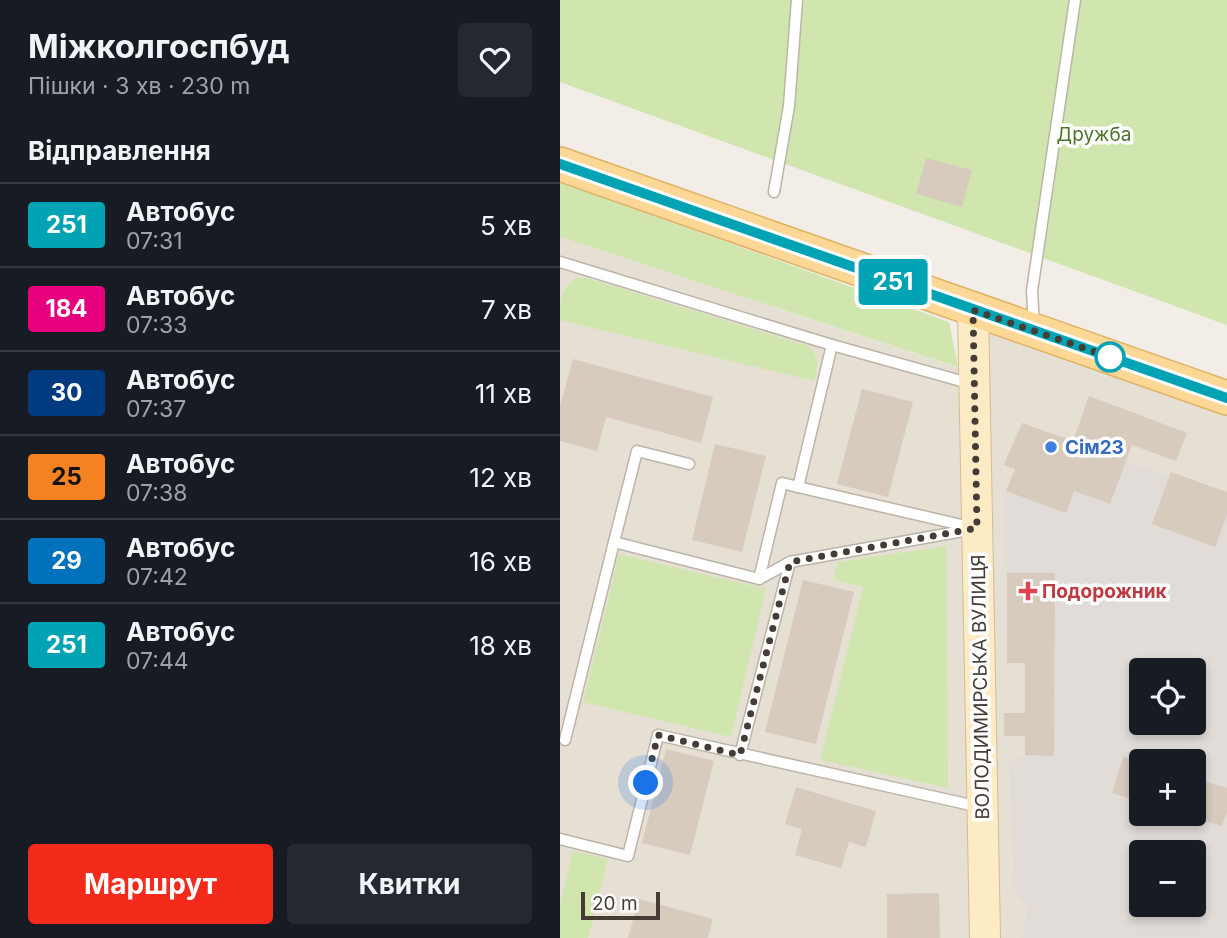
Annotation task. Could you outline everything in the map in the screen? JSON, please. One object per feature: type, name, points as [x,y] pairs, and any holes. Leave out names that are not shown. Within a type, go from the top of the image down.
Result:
[{"type":"main road","points":[[560,164],[1227,398]]},
{"type":"street","name":"ВОЛОДИМИРСЬКА ВУЛИЦЯ","points":[[973,310],[985,938]]},
{"type":"lane","points":[[774,192],[789,106],[797,0]]},
{"type":"lane","points":[[1035,332],[1032,291],[1075,0]]},
{"type":"lane","points":[[560,262],[974,385]]},
{"type":"lane","points":[[798,487],[832,345]]},
{"type":"lane","points":[[565,740],[637,451],[689,464]]},
{"type":"lane","points":[[759,579],[782,483],[977,528]]},
{"type":"lane","points":[[614,542],[759,579],[790,562],[977,528]]},
{"type":"lane","points":[[740,755],[790,562]]},
{"type":"lane","points":[[560,839],[628,856],[658,735],[983,808]]},
{"type":"shaded area","points":[[560,237],[957,367],[979,318],[1227,411],[1227,938],[560,938]]},
{"type":"shaded area","points":[[1022,423],[1169,476],[1171,472],[1227,492],[1227,938],[1022,938],[1028,906],[1015,895],[1009,764],[1025,755],[1026,638],[1007,638],[1006,491],[1015,470],[1004,465]]},
{"type":"green space","name":"Дружба","points":[[560,0],[1227,0],[1227,325],[560,82]]},
{"type":"green space","points":[[560,182],[949,322],[958,367],[560,237]]},
{"type":"green space","points":[[575,278],[587,278],[808,346],[816,358],[814,381],[560,320],[562,296]]},
{"type":"green space","points":[[946,546],[948,788],[820,760],[863,587],[833,579],[838,562]]},
{"type":"green space","points":[[619,554],[766,589],[731,737],[583,702]]},
{"type":"green space","points":[[573,851],[608,859],[588,938],[560,938],[560,904]]},
{"type":"building","points":[[926,158],[972,170],[962,207],[916,194]]},
{"type":"building","points":[[573,359],[713,397],[701,443],[606,417],[597,451],[560,441],[560,406]]},
{"type":"building","points":[[862,389],[913,402],[888,497],[837,484]]},
{"type":"building","points":[[1089,396],[1187,433],[1176,461],[1132,445],[1110,504],[1074,491],[1066,513],[1006,491],[1015,469],[1004,465],[1022,423],[1073,441]]},
{"type":"building","points":[[715,444],[766,456],[742,552],[692,540]]},
{"type":"building","points":[[1171,472],[1227,492],[1227,514],[1215,547],[1152,524]]},
{"type":"building","points":[[1007,573],[1055,573],[1054,756],[1025,755],[1025,736],[1004,736],[1004,713],[1025,713],[1025,663],[1007,663]]},
{"type":"building","points":[[803,580],[854,592],[816,744],[765,732]]},
{"type":"building","points":[[666,749],[714,761],[690,855],[642,843]]},
{"type":"building","points":[[1123,757],[1129,759],[1129,798],[1112,793]]},
{"type":"building","points":[[1206,782],[1227,788],[1227,811],[1222,826],[1206,821]]},
{"type":"building","points":[[796,787],[876,811],[866,847],[849,842],[841,868],[795,855],[802,829],[785,824]]},
{"type":"building","points":[[939,893],[940,938],[887,938],[887,894]]},
{"type":"building","points":[[639,899],[713,919],[708,938],[628,938]]},
{"type":"bus line","name":"251","points":[[560,164],[1227,398]]},
{"type":"place","name":"Сім23","points":[[1051,447]]},
{"type":"place","name":"Подорожник","points":[[1028,591]]},
{"type":"route","points":[[646,783],[658,735],[740,755],[790,562],[977,528],[973,310],[1110,357]]}]
